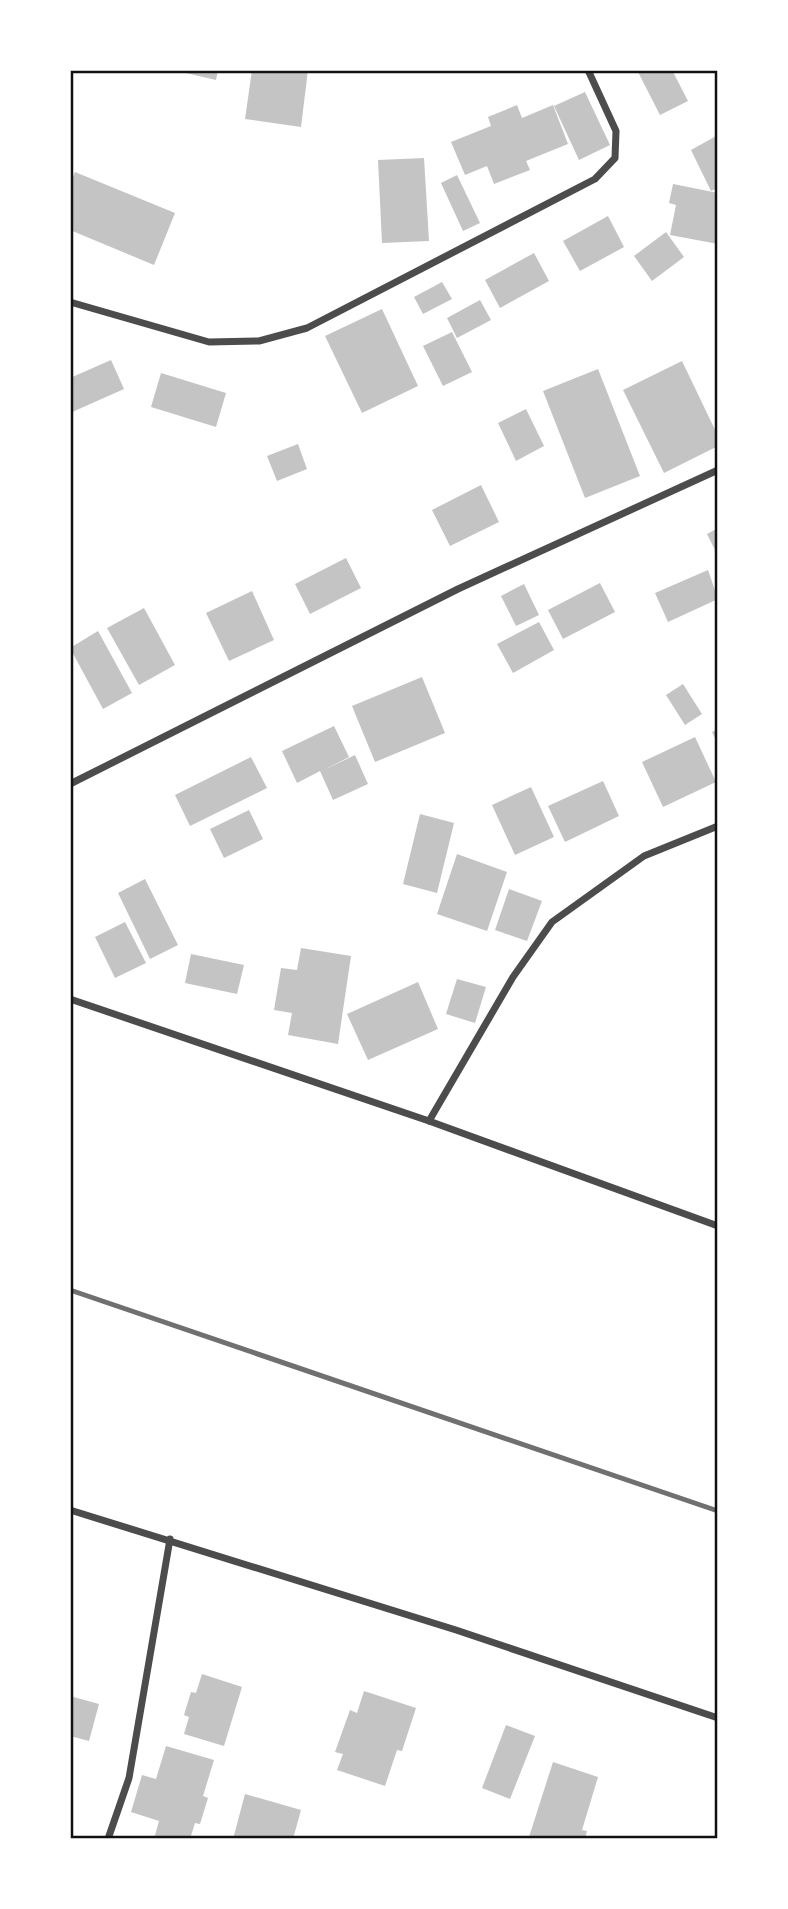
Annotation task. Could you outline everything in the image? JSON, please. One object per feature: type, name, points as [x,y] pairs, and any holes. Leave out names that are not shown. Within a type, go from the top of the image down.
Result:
[{"type":"street","points":[[70,302],[209,342],[259,341],[307,328],[595,179],[615,158],[616,131],[588,70]]},
{"type":"street","points":[[70,784],[433,601],[718,470]]},
{"type":"street","points":[[429,1121],[513,977],[552,922],[644,856],[718,826]]},
{"type":"street","points":[[70,999],[429,1121],[718,1226]]},
{"type":"street","points":[[70,1510],[170,1539],[718,1718]]},
{"type":"street","points":[[108,1839],[129,1778],[170,1539]]},
{"type":"building","points":[[173,70],[218,70],[216,80]]},
{"type":"building","points":[[252,70],[308,70],[301,127],[245,119]]},
{"type":"building","points":[[637,70],[672,70],[688,101],[660,115]]},
{"type":"building","points":[[585,92],[610,145],[579,160],[554,106]]},
{"type":"building","points":[[517,105],[522,118],[553,105],[568,144],[526,161],[530,170],[494,184],[487,166],[465,175],[451,142],[491,126],[488,117]]},
{"type":"building","points":[[718,135],[718,188],[711,191],[691,150]]},
{"type":"building","points":[[424,158],[429,241],[382,243],[378,160]]},
{"type":"building","points":[[75,172],[175,213],[154,265],[70,230],[70,185]]},
{"type":"building","points":[[457,175],[480,223],[463,231],[441,183]]},
{"type":"building","points":[[673,184],[718,193],[718,244],[670,235],[676,205],[669,203]]},
{"type":"building","points":[[608,216],[624,247],[580,271],[563,241]]},
{"type":"building","points":[[666,232],[684,257],[652,281],[634,256]]},
{"type":"building","points":[[534,253],[549,281],[500,308],[485,280]]},
{"type":"building","points":[[442,282],[452,299],[423,314],[414,297]]},
{"type":"building","points":[[480,300],[491,320],[457,338],[447,318]]},
{"type":"building","points":[[382,309],[418,386],[362,413],[325,336]]},
{"type":"building","points":[[452,332],[472,372],[443,386],[423,346]]},
{"type":"building","points":[[111,360],[124,389],[70,413],[70,378]]},
{"type":"building","points":[[682,361],[718,436],[718,446],[664,473],[623,390]]},
{"type":"building","points":[[598,369],[640,476],[585,498],[543,391]]},
{"type":"building","points":[[161,373],[226,393],[216,427],[151,407]]},
{"type":"building","points":[[526,409],[544,446],[516,461],[498,423]]},
{"type":"building","points":[[298,444],[307,469],[277,481],[267,456]]},
{"type":"building","points":[[481,485],[499,522],[450,546],[432,510]]},
{"type":"building","points":[[718,528],[718,556],[707,534]]},
{"type":"building","points":[[346,558],[361,588],[310,614],[295,584]]},
{"type":"building","points":[[708,570],[718,599],[668,622],[655,593]]},
{"type":"building","points":[[600,583],[615,612],[563,639],[548,610]]},
{"type":"building","points":[[524,584],[539,615],[516,626],[501,596]]},
{"type":"building","points":[[252,591],[274,640],[229,661],[206,613]]},
{"type":"building","points":[[144,608],[175,665],[139,685],[107,628]]},
{"type":"building","points":[[539,622],[554,650],[513,673],[497,644]]},
{"type":"building","points":[[98,631],[132,693],[103,709],[70,648]]},
{"type":"building","points":[[422,677],[445,733],[375,762],[352,706]]},
{"type":"building","points":[[683,684],[702,714],[685,725],[666,695]]},
{"type":"building","points":[[334,726],[349,757],[324,770],[355,755],[368,784],[333,800],[320,771],[297,783],[282,751]]},
{"type":"building","points":[[718,729],[718,744],[712,732]]},
{"type":"building","points":[[695,737],[716,782],[663,807],[642,762]]},
{"type":"building","points":[[251,757],[267,788],[190,826],[175,795]]},
{"type":"building","points":[[603,781],[619,816],[565,842],[548,806]]},
{"type":"building","points":[[531,787],[554,837],[515,855],[492,805]]},
{"type":"building","points":[[249,810],[263,839],[224,858],[210,829]]},
{"type":"building","points":[[420,814],[454,823],[437,893],[403,884]]},
{"type":"building","points":[[457,854],[507,872],[487,931],[437,914]]},
{"type":"building","points":[[145,879],[178,945],[150,959],[118,893]]},
{"type":"building","points":[[509,889],[542,901],[527,941],[495,930]]},
{"type":"building","points":[[125,922],[146,963],[115,978],[95,937]]},
{"type":"building","points":[[301,948],[351,956],[338,1044],[288,1035],[292,1013],[274,1010],[281,968],[297,970]]},
{"type":"building","points":[[191,954],[244,965],[237,994],[185,983]]},
{"type":"building","points":[[457,979],[486,987],[475,1023],[446,1014]]},
{"type":"building","points":[[418,982],[438,1029],[368,1060],[347,1014]]},
{"type":"building","points":[[202,1674],[242,1687],[224,1746],[184,1734],[189,1717],[184,1715],[191,1692],[196,1693]]},
{"type":"building","points":[[364,1691],[416,1708],[402,1751],[397,1750],[385,1786],[337,1770],[343,1754],[335,1752],[350,1710],[357,1713]]},
{"type":"building","points":[[70,1696],[99,1704],[89,1741],[70,1736]]},
{"type":"building","points":[[506,1725],[535,1736],[510,1799],[482,1788]]},
{"type":"building","points":[[166,1746],[214,1760],[203,1796],[208,1798],[200,1824],[195,1823],[190,1839],[154,1839],[159,1821],[131,1812],[142,1775],[156,1779]]},
{"type":"building","points":[[553,1762],[598,1777],[582,1830],[587,1831],[585,1839],[529,1837]]},
{"type":"building","points":[[245,1794],[301,1810],[293,1839],[233,1839]]},
{"type":"railway","points":[[70,1290],[718,1511]]}]
